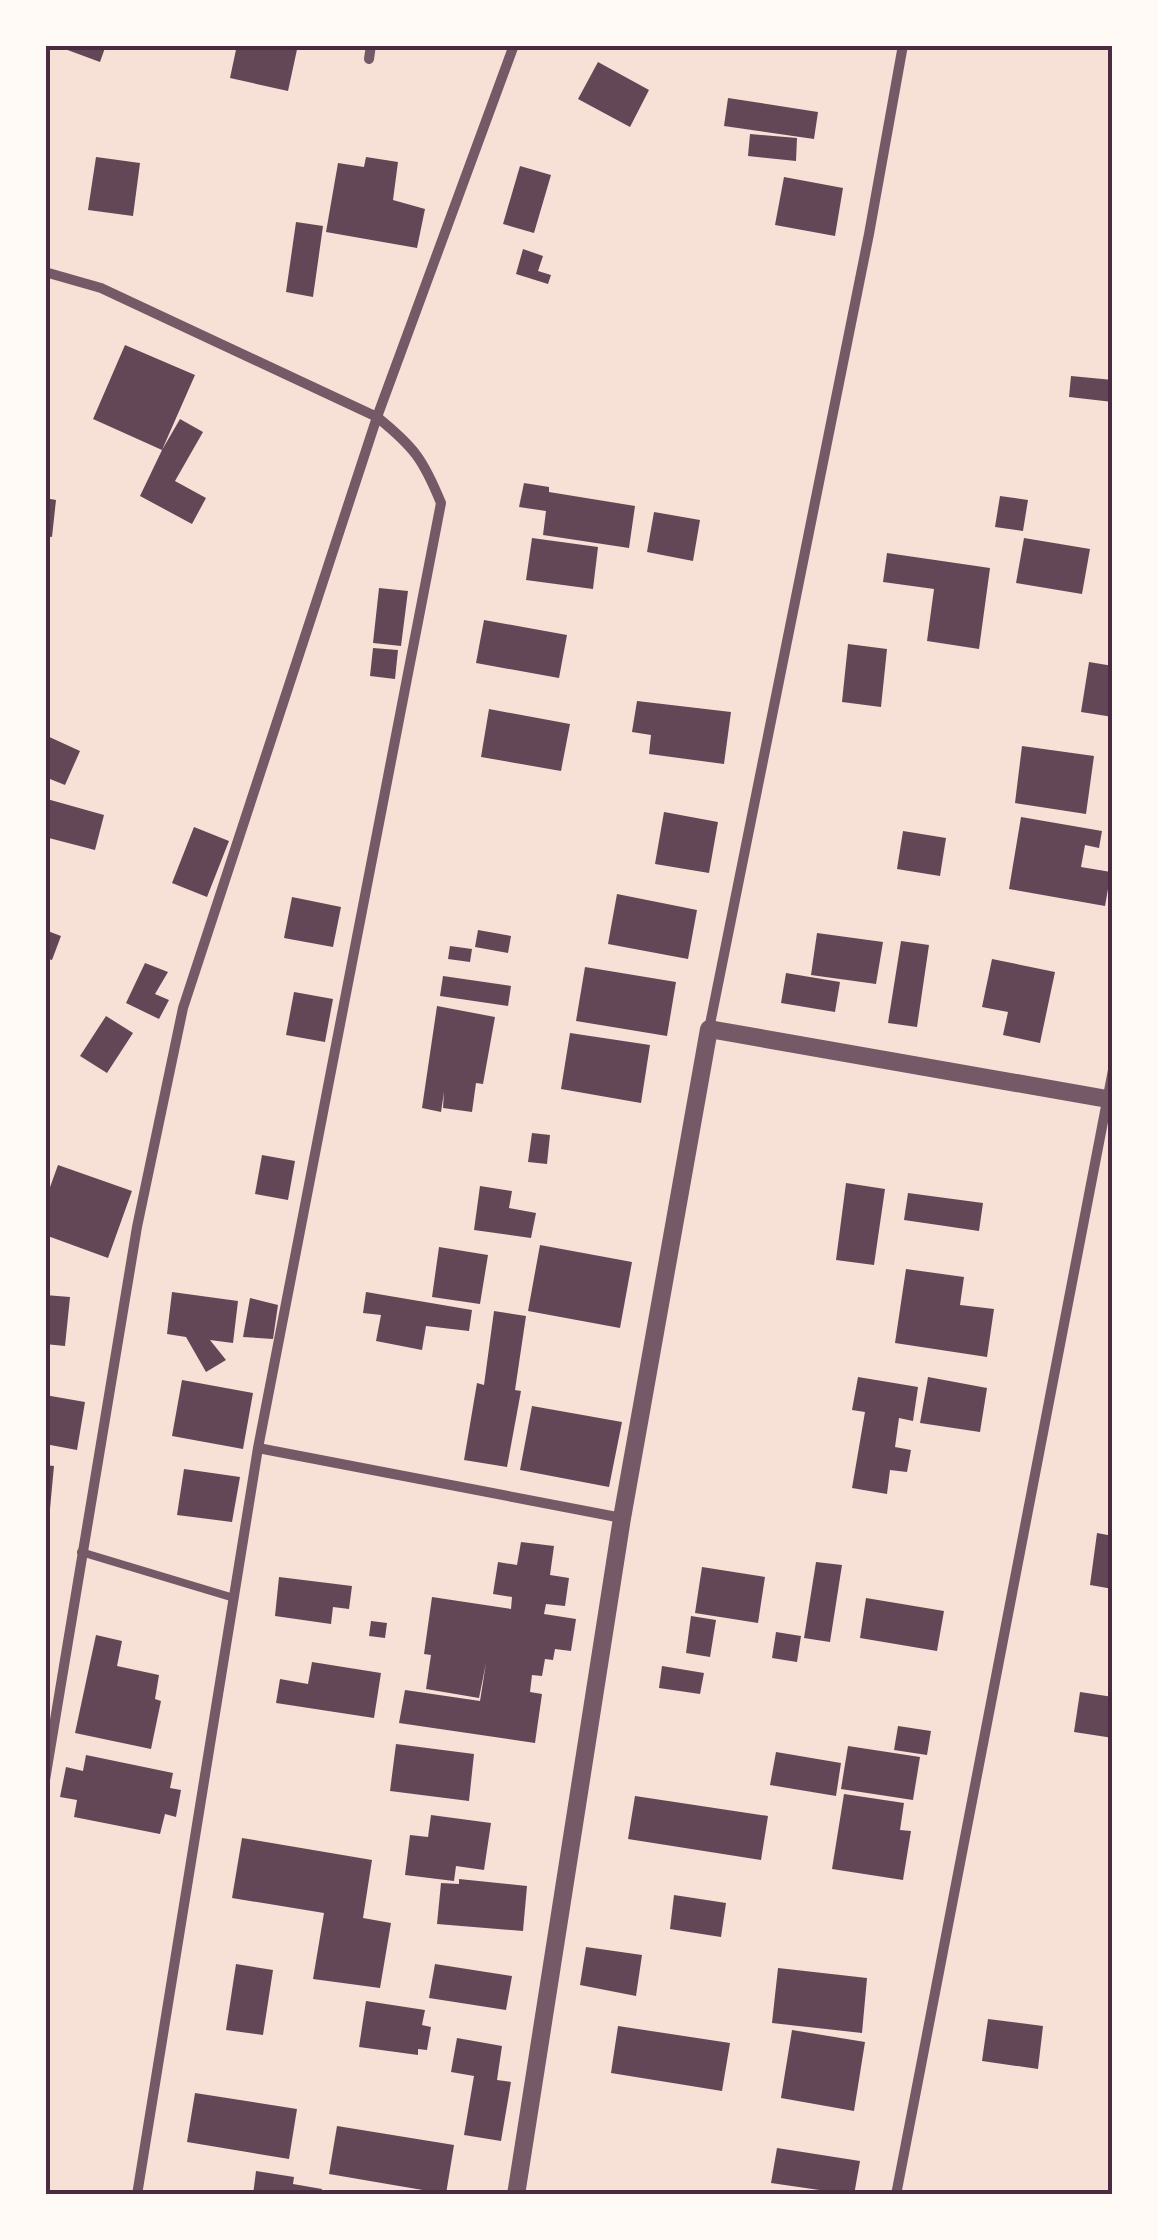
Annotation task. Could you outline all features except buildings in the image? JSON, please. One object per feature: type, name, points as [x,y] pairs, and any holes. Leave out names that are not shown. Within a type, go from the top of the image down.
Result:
[{"type":"street","points":[[369,59],[372,45]]},
{"type":"street","points":[[45,1780],[80,1552],[147,1172],[183,1008],[378,417],[514,45]]},
{"type":"street","points":[[516,2195],[622,1518],[710,1029],[870,234],[903,45]]},
{"type":"street","points":[[45,272],[101,288],[378,417],[409,443],[425,464],[441,502],[258,1448],[137,2195]]},
{"type":"street","points":[[710,1029],[1110,1099]]},
{"type":"street","points":[[896,2195],[1113,1070]]},
{"type":"street","points":[[258,1448],[622,1518]]},
{"type":"lane","points":[[80,1552],[234,1598]]}]
